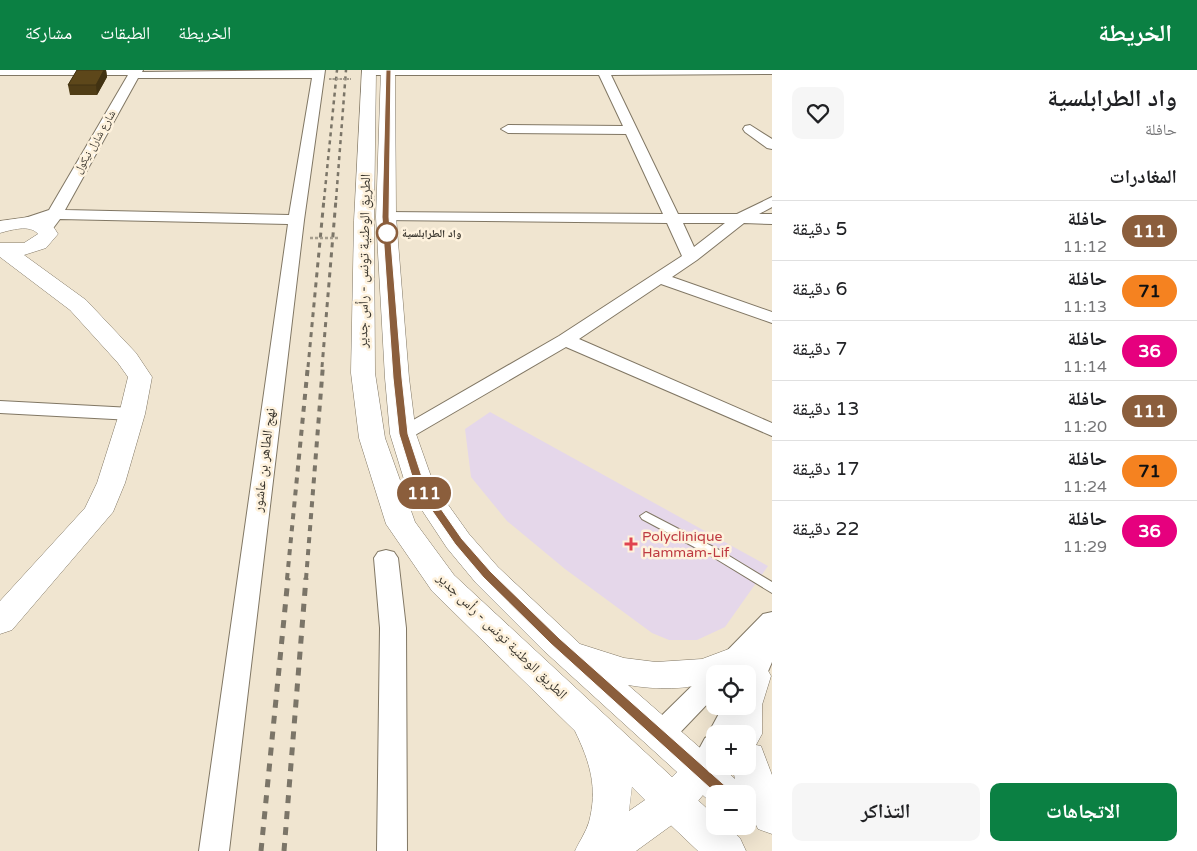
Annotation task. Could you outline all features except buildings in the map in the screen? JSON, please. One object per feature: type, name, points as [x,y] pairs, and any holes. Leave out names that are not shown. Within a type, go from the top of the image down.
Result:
[{"type":"main road","name":"الطريق الوطنية تونس - رأس جدير","points":[[373,72],[403,434],[420,486],[458,541],[487,575],[555,641],[660,735],[706,765]]},
{"type":"main road","name":"الطريق الوطنية تونس - رأس جدير","points":[[373,72],[364,221],[363,373],[372,438],[401,524],[443,583],[726,851]]},
{"type":"main road","points":[[9,224],[35,224],[47,229]]},
{"type":"main road","points":[[2,250],[24,249],[47,229]]},
{"type":"main road","points":[[32,272],[47,229]]},
{"type":"main road","points":[[0,622],[98,512],[111,483],[132,414],[140,377],[127,358],[78,305],[2,250]]},
{"type":"main road","points":[[555,641],[587,660],[625,672],[665,676],[706,673]]},
{"type":"main road","points":[[582,713],[603,747],[613,786],[608,826],[595,851]]},
{"type":"main road","points":[[632,762],[660,735]]},
{"type":"main road","points":[[605,851],[708,775]]},
{"type":"main road","points":[[753,775],[757,789],[772,817]]},
{"type":"main road","points":[[756,821],[772,836]]},
{"type":"street","points":[[373,72],[498,70],[772,71]]},
{"type":"street","points":[[604,70],[691,257]]},
{"type":"street","points":[[0,72],[322,75]]},
{"type":"street","name":"شارع شارل نيكول","points":[[47,229],[136,72]]},
{"type":"street","name":"نهج الطاهر بن عاشور","points":[[214,851],[296,220],[322,75]]},
{"type":"street","points":[[508,129],[632,130]]},
{"type":"street","points":[[750,130],[772,145]]},
{"type":"street","points":[[403,434],[565,340],[772,201]]},
{"type":"street","points":[[386,217],[772,219]]},
{"type":"street","points":[[746,219],[772,226]]},
{"type":"street","points":[[47,229],[296,220]]},
{"type":"street","points":[[660,278],[772,318]]},
{"type":"street","points":[[565,340],[772,430]]},
{"type":"street","points":[[0,407],[132,414]]},
{"type":"street","points":[[386,558],[394,628],[392,851]]},
{"type":"street","points":[[748,665],[772,621]]},
{"type":"street","points":[[750,665],[772,631]]},
{"type":"street","points":[[660,735],[706,704]]},
{"type":"lane","points":[[646,516],[717,554],[772,588]]},
{"type":"path","points":[[322,75],[373,72]]},
{"type":"path","points":[[310,238],[340,238]]},
{"type":"shaded area","name":"Polyclinique Hammam-Lif","points":[[490,412],[768,566],[725,627],[697,640],[669,640],[652,633],[565,569],[507,521],[471,477],[465,429]]},
{"type":"railway","points":[[324,200],[337,70]]},
{"type":"railway","points":[[336,200],[346,70]]},
{"type":"railway","points":[[308,367],[324,199]]},
{"type":"railway","points":[[322,367],[336,199]]},
{"type":"railway","points":[[287,579],[308,365]]},
{"type":"railway","points":[[306,579],[323,365]]},
{"type":"railway","points":[[261,851],[288,578]]},
{"type":"railway","points":[[284,851],[306,578]]},
{"type":"bus line","name":"111","points":[[388,70],[386,217],[397,378],[403,434],[420,486],[458,541],[487,575],[555,641],[716,785]]},
{"type":"place","name":"واد الطرابلسية","points":[[387,233]]},
{"type":"place","name":"Polyclinique Hammam-Lif","points":[[631,544]]}]
